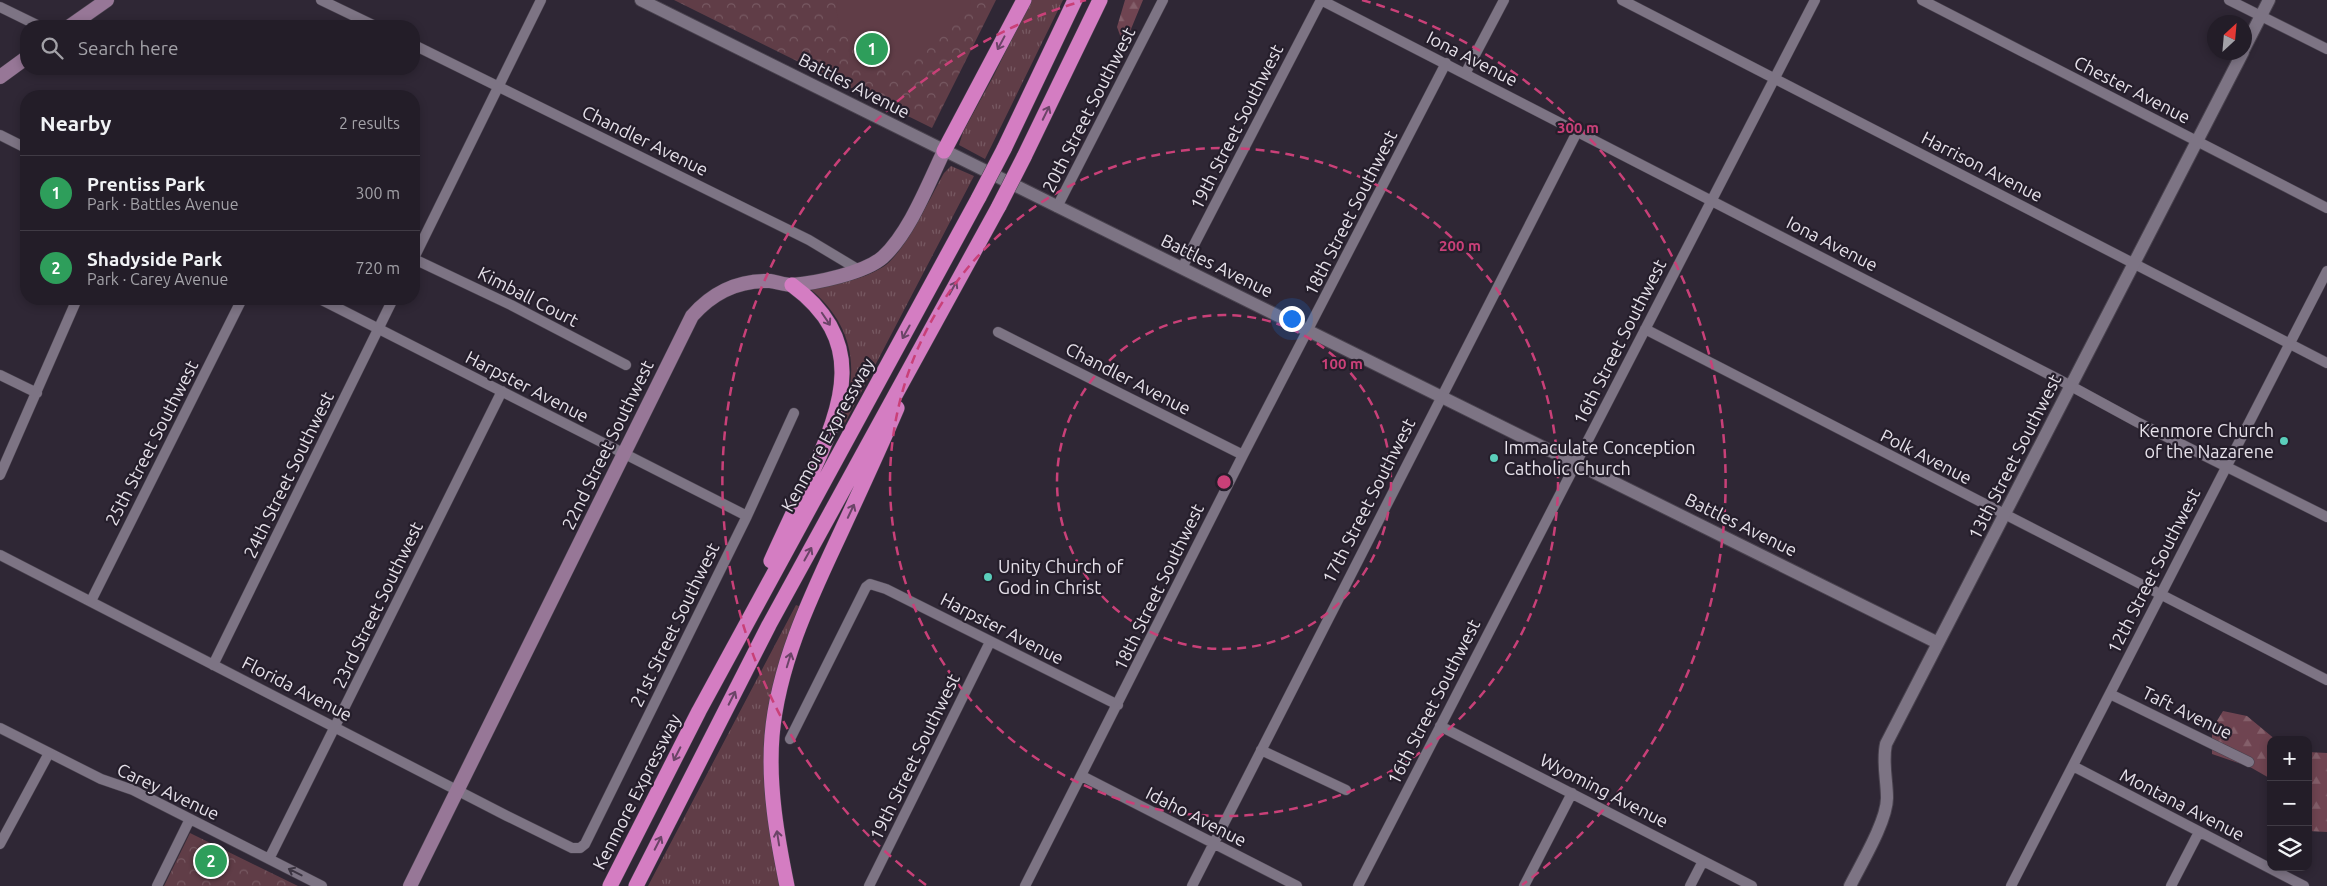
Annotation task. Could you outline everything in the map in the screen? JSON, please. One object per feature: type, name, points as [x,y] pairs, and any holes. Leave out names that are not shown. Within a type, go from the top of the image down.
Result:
[{"type":"highway","points":[[944,151],[1024,0]]},
{"type":"highway","name":"Kenmore Expressway","points":[[610,886],[700,711],[980,197],[1075,0]]},
{"type":"highway","points":[[636,886],[769,625],[999,206],[1100,0]]},
{"type":"highway","points":[[700,711],[831,432],[843,382],[839,345],[832,328],[821,312],[792,285]]},
{"type":"highway","points":[[787,886],[776,827],[771,765],[773,728],[781,686],[814,587],[872,466],[941,310]]},
{"type":"main road","points":[[79,20],[107,0]]},
{"type":"main road","points":[[0,77],[20,62]]},
{"type":"main road","name":"22nd Street Southwest","points":[[410,886],[692,316],[704,303],[729,287],[744,283],[771,282],[792,285],[859,270],[881,259],[892,248],[906,226],[944,151]]},
{"type":"street","points":[[321,0],[363,20]]},
{"type":"street","points":[[420,246],[541,0]]},
{"type":"street","name":"Battles Avenue","points":[[641,0],[1938,643]]},
{"type":"street","name":"20th Street Southwest","points":[[1057,207],[1163,0]]},
{"type":"street","name":"Iona Avenue","points":[[1321,0],[2071,386],[2137,422],[2327,517]]},
{"type":"street","name":"19th Street Southwest","points":[[1182,268],[1321,0]]},
{"type":"street","points":[[1465,74],[1504,0]]},
{"type":"street","name":"Harrison Avenue","points":[[1622,0],[2327,363]]},
{"type":"street","name":"16th Street Southwest","points":[[1358,886],[1815,0]]},
{"type":"street","name":"Chester Avenue","points":[[1922,0],[2327,208]]},
{"type":"street","points":[[2229,0],[2327,49]]},
{"type":"street","points":[[2252,33],[2270,0]]},
{"type":"street","points":[[0,7],[27,20]]},
{"type":"street","name":"Chandler Avenue","points":[[420,48],[809,240],[859,270]]},
{"type":"street","name":"13th Street Southwest","points":[[1850,886],[1870,847],[1885,811],[1887,798],[1884,758],[1886,744],[2239,60]]},
{"type":"street","name":"18th Street Southwest","points":[[1025,886],[1243,455],[1446,64]]},
{"type":"street","name":"17th Street Southwest","points":[[1192,886],[1577,132]]},
{"type":"street","points":[[0,135],[20,145]]},
{"type":"street","name":"Kimball Court","points":[[420,261],[511,305],[626,365]]},
{"type":"street","name":"12th Street Southwest","points":[[2011,886],[2327,271]]},
{"type":"street","points":[[0,475],[74,305]]},
{"type":"street","name":"25th Street Southwest","points":[[91,601],[239,305]]},
{"type":"street","name":"Harpster Avenue","points":[[331,305],[747,516]]},
{"type":"street","name":"24th Street Southwest","points":[[214,665],[391,305]]},
{"type":"street","name":"Polk Avenue","points":[[1645,329],[2327,680]]},
{"type":"street","name":"Chandler Avenue","points":[[998,332],[1243,455]]},
{"type":"street","points":[[0,375],[36,393]]},
{"type":"street","name":"23rd Street Southwest","points":[[269,859],[502,391]]},
{"type":"street","name":"21st Street Southwest","points":[[580,848],[585,844],[747,516],[794,413]]},
{"type":"street","name":"Florida Avenue","points":[[0,555],[572,848],[580,848]]},
{"type":"street","name":"Harpster Avenue","points":[[790,739],[866,587],[870,584],[886,588],[1118,705]]},
{"type":"street","name":"19th Street Southwest","points":[[869,886],[990,642]]},
{"type":"street","name":"Taft Avenue","points":[[2110,694],[2249,762]]},
{"type":"street","name":"Wyoming Avenue","points":[[1440,726],[1752,886]]},
{"type":"street","name":"Carey Avenue","points":[[0,728],[101,779],[133,790],[322,886]]},
{"type":"street","points":[[1261,750],[1346,790]]},
{"type":"street","points":[[0,844],[49,753]]},
{"type":"street","name":"Montana Avenue","points":[[2073,766],[2304,886]]},
{"type":"street","name":"Idaho Avenue","points":[[1082,776],[1296,886]]},
{"type":"street","points":[[1524,886],[1572,793]]},
{"type":"street","points":[[156,886],[190,819]]},
{"type":"street","points":[[2171,886],[2199,832]]},
{"type":"street","points":[[1690,886],[1703,861]]},
{"type":"green space","points":[[674,0],[996,0],[932,128]]},
{"type":"green space","points":[[838,0],[970,0],[971,4],[953,25],[899,76],[839,24],[836,8]]},
{"type":"green space","points":[[1031,0],[1063,0],[985,159],[959,145],[963,132]]},
{"type":"green space","points":[[1125,0],[1143,0],[1124,46],[1117,27]]},
{"type":"green space","points":[[951,166],[974,176],[845,423],[840,419],[850,386],[851,371],[848,344],[837,319],[809,288],[856,279],[883,267],[900,250],[944,173]]},
{"type":"green space","points":[[796,605],[801,607],[767,715],[781,886],[648,886]]},
{"type":"green space","points":[[2223,711],[2247,716],[2271,736],[2267,736],[2267,777],[2250,767],[2212,754],[2212,729]]},
{"type":"green space","points":[[2312,752],[2327,753],[2327,832],[2312,831]]},
{"type":"green space","points":[[190,833],[298,886],[164,886]]},
{"type":"place","name":"Prentiss Park","points":[[872,49]]},
{"type":"place","name":"Kenmore Church of the Nazarene","points":[[2284,441]]},
{"type":"place","name":"Immaculate Conception Catholic Church","points":[[1494,458]]},
{"type":"place","name":"Unity Church of God in Christ","points":[[988,577]]},
{"type":"place","name":"Shadyside Park","points":[[211,861]]}]
